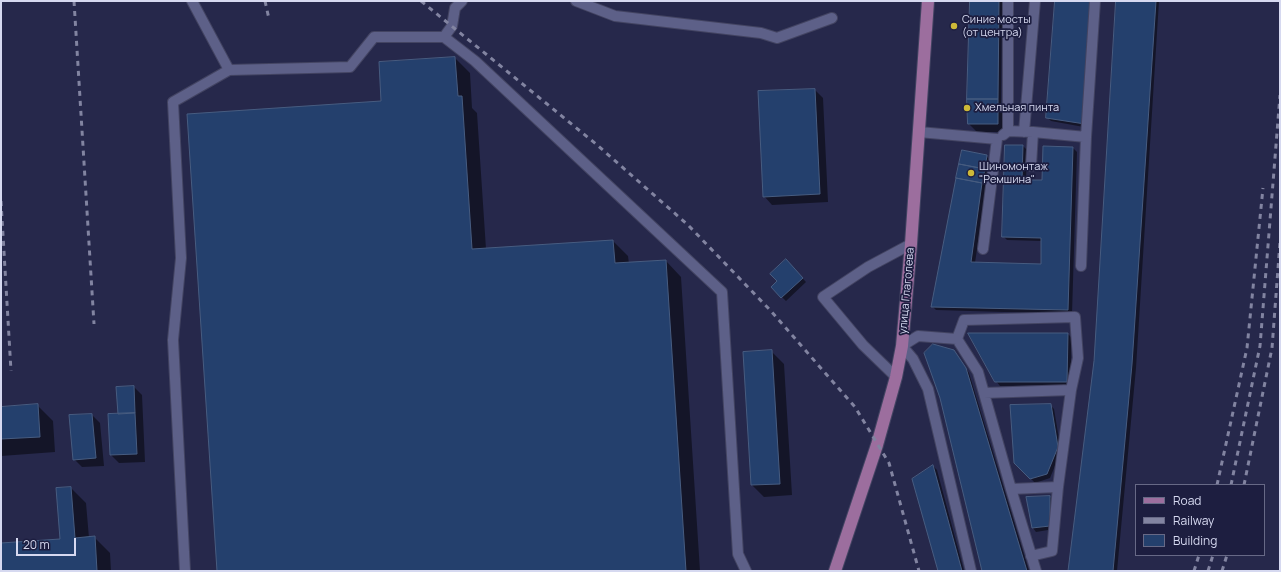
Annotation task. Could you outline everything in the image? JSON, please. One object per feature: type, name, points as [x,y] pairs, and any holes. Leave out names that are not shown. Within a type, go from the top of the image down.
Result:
[{"type":"main road","name":"улица Глаголева","points":[[835,571],[877,445],[896,377],[902,346],[911,244],[928,1]]},
{"type":"lane","points":[[192,1],[229,70]]},
{"type":"lane","points":[[444,38],[452,26],[455,8],[462,1]]},
{"type":"lane","points":[[576,1],[616,16],[761,33],[777,38],[832,18]]},
{"type":"lane","points":[[1008,1],[1008,131]]},
{"type":"lane","points":[[1031,166],[1029,132],[1035,1]]},
{"type":"lane","points":[[1081,266],[1086,137],[1095,1]]},
{"type":"lane","points":[[184,571],[173,340],[181,258],[173,102],[229,70],[350,67],[374,37],[444,38],[475,61],[722,292],[738,554],[746,571]]},
{"type":"lane","points":[[919,132],[997,139],[1008,131],[1086,137]]},
{"type":"lane","points":[[983,248],[997,139]]},
{"type":"lane","points":[[896,377],[863,345],[823,298],[868,267],[911,244]]},
{"type":"lane","points":[[957,339],[964,320],[1075,317],[1078,358],[1071,390],[1058,487],[1052,551],[1031,556]]},
{"type":"lane","points":[[957,339],[918,336],[902,346],[913,359],[928,389],[971,571]]},
{"type":"lane","points":[[957,339],[978,372],[1036,571]]},
{"type":"lane","points":[[984,393],[1071,390]]},
{"type":"lane","points":[[1011,489],[1058,487]]},
{"type":"building","points":[[970,1],[999,1],[998,99],[967,99]]},
{"type":"building","points":[[1055,1],[1092,1],[1085,124],[1046,118]]},
{"type":"building","points":[[1116,1],[1156,1],[1132,364],[1113,571],[1068,571],[1094,361]]},
{"type":"building","points":[[455,57],[458,96],[462,96],[472,249],[613,240],[615,263],[666,260],[686,571],[217,571],[187,114],[381,101],[379,62]]},
{"type":"building","points":[[815,89],[820,194],[763,197],[758,91]]},
{"type":"building","points":[[967,99],[998,99],[998,124],[968,124]]},
{"type":"building","points":[[1005,145],[1023,145],[1022,180],[1042,180],[1043,146],[1073,147],[1068,310],[931,307],[956,178],[982,183],[971,262],[1041,264],[1041,238],[1002,237]]},
{"type":"building","points":[[962,150],[987,155],[985,169],[959,164]]},
{"type":"building","name":"Шиномонтаж \"Ремшина\"","points":[[959,164],[985,169],[982,183],[956,178]]},
{"type":"building","points":[[786,259],[803,278],[781,298],[771,287],[777,281],[770,274]]},
{"type":"building","points":[[968,333],[1068,333],[1067,382],[995,382]]},
{"type":"building","points":[[933,344],[954,350],[966,368],[1027,571],[982,571],[940,398],[924,353]]},
{"type":"building","points":[[772,350],[780,484],[751,485],[743,352]]},
{"type":"building","points":[[134,386],[135,413],[118,414],[116,387]]},
{"type":"building","points":[[38,404],[40,437],[1,439],[1,407]]},
{"type":"building","points":[[1051,404],[1058,447],[1047,474],[1030,479],[1014,463],[1010,405]]},
{"type":"building","points":[[135,413],[137,454],[110,455],[108,414]]},
{"type":"building","points":[[92,414],[96,458],[73,460],[69,415]]},
{"type":"building","points":[[933,465],[962,571],[938,571],[912,479]]},
{"type":"building","points":[[71,487],[75,538],[95,536],[97,571],[1,571],[1,543],[60,539],[56,488]]},
{"type":"building","points":[[1050,496],[1050,526],[1032,528],[1026,497]]},
{"type":"railway","points":[[74,1],[94,324]]},
{"type":"railway","points":[[265,1],[269,19]]},
{"type":"railway","points":[[421,1],[596,144],[688,225],[770,310],[855,407],[889,463],[919,571]]},
{"type":"railway","points":[[1231,484],[1260,346],[1280,95]]},
{"type":"railway","points":[[1217,484],[1247,348],[1263,188]]},
{"type":"railway","points":[[1,201],[11,371]]},
{"type":"railway","points":[[1244,484],[1272,348],[1280,242]]},
{"type":"railway","points":[[1194,571],[1199,556]]},
{"type":"railway","points":[[1208,571],[1213,556]]},
{"type":"railway","points":[[1222,571],[1227,556]]},
{"type":"place","name":"Синие мосты (от центра)","points":[[954,26]]},
{"type":"place","name":"Хмельная пинта","points":[[967,108]]},
{"type":"place","name":"Шиномонтаж \"Ремшина\"","points":[[971,173]]}]
